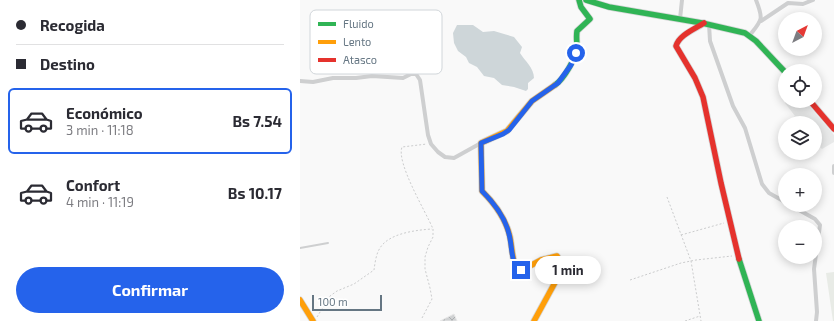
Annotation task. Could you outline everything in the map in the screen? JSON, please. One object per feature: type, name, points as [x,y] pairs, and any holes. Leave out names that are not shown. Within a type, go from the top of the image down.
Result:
[{"type":"street","points":[[300,81],[313,82],[333,78],[372,76],[402,78],[411,74],[416,74],[420,80],[427,128],[431,144],[438,152],[450,159],[459,156],[481,143],[509,130],[532,101],[553,87],[569,68],[577,48],[576,33],[590,19],[579,0]]},
{"type":"street","points":[[586,0],[609,7],[707,24],[745,33],[778,65]]},
{"type":"street","points":[[680,19],[682,0]]},
{"type":"street","points":[[756,0],[761,14],[761,21]]},
{"type":"street","points":[[749,36],[761,21],[788,3],[803,4],[813,0]]},
{"type":"street","points":[[707,24],[710,40],[733,106],[745,128],[762,184],[768,193],[778,198]]},
{"type":"street","points":[[707,24],[681,38],[677,42],[676,46],[695,78],[703,97],[721,183],[731,221],[737,255],[759,321]]},
{"type":"street","points":[[816,108],[834,129]]},
{"type":"street","points":[[481,143],[482,191],[492,202],[504,220],[509,232],[512,257],[516,268],[521,270],[526,269],[542,260],[557,256],[564,266],[534,321]]},
{"type":"street","points":[[834,166],[834,173]]},
{"type":"street","points":[[802,212],[815,219],[820,225],[814,269],[817,312],[816,321]]},
{"type":"street","points":[[300,300],[314,321]]},
{"type":"lane","points":[[300,248],[328,243]]},
{"type":"path","points":[[422,318],[432,299],[425,269],[425,257],[428,246],[433,237],[433,230],[405,170],[401,151],[402,147],[431,144]]},
{"type":"path","points":[[667,197],[691,261],[702,321]]},
{"type":"path","points":[[681,235],[731,221]]},
{"type":"path","points":[[314,321],[330,296],[337,291],[354,284],[374,270],[379,249],[385,242],[404,233],[433,230]]},
{"type":"path","points":[[630,280],[691,261],[737,255]]},
{"type":"path","points":[[685,321],[701,316]]},
{"type":"shaded area","points":[[457,25],[473,25],[483,32],[494,31],[514,37],[522,47],[520,53],[534,74],[534,78],[528,83],[528,89],[526,91],[502,85],[494,78],[484,76],[477,67],[469,63],[466,57],[458,51],[454,43],[453,33]]},
{"type":"shaded area","points":[[789,108],[811,108],[818,116],[795,116]]},
{"type":"shaded area","points":[[822,121],[834,135],[834,142],[822,149]]},
{"type":"shaded area","points":[[834,272],[834,321],[833,321],[826,273]]},
{"type":"building","points":[[454,314],[457,321],[440,321]]},
{"type":"traffic: fast","points":[[555,85],[566,73],[572,62],[577,47],[577,31],[590,19],[581,7],[579,0]]},
{"type":"traffic: fast","points":[[586,0],[609,7],[702,23],[745,33],[756,41],[778,65]]},
{"type":"traffic: fast","points":[[739,259],[759,321]]},
{"type":"traffic: slow","points":[[534,321],[564,266],[557,256],[541,260],[526,268],[516,268],[506,224],[496,207],[482,191],[481,143],[507,131],[532,101],[555,85]]},
{"type":"traffic: slow","points":[[300,300],[313,321]]},
{"type":"traffic: jam","points":[[704,23],[684,35],[676,46],[695,78],[703,97],[739,259]]},
{"type":"traffic: jam","points":[[816,108],[834,129]]},
{"type":"route","points":[[521,270],[516,268],[514,264],[509,232],[504,220],[492,202],[482,191],[481,143],[509,130],[532,101],[558,83],[571,65],[576,53]]}]
